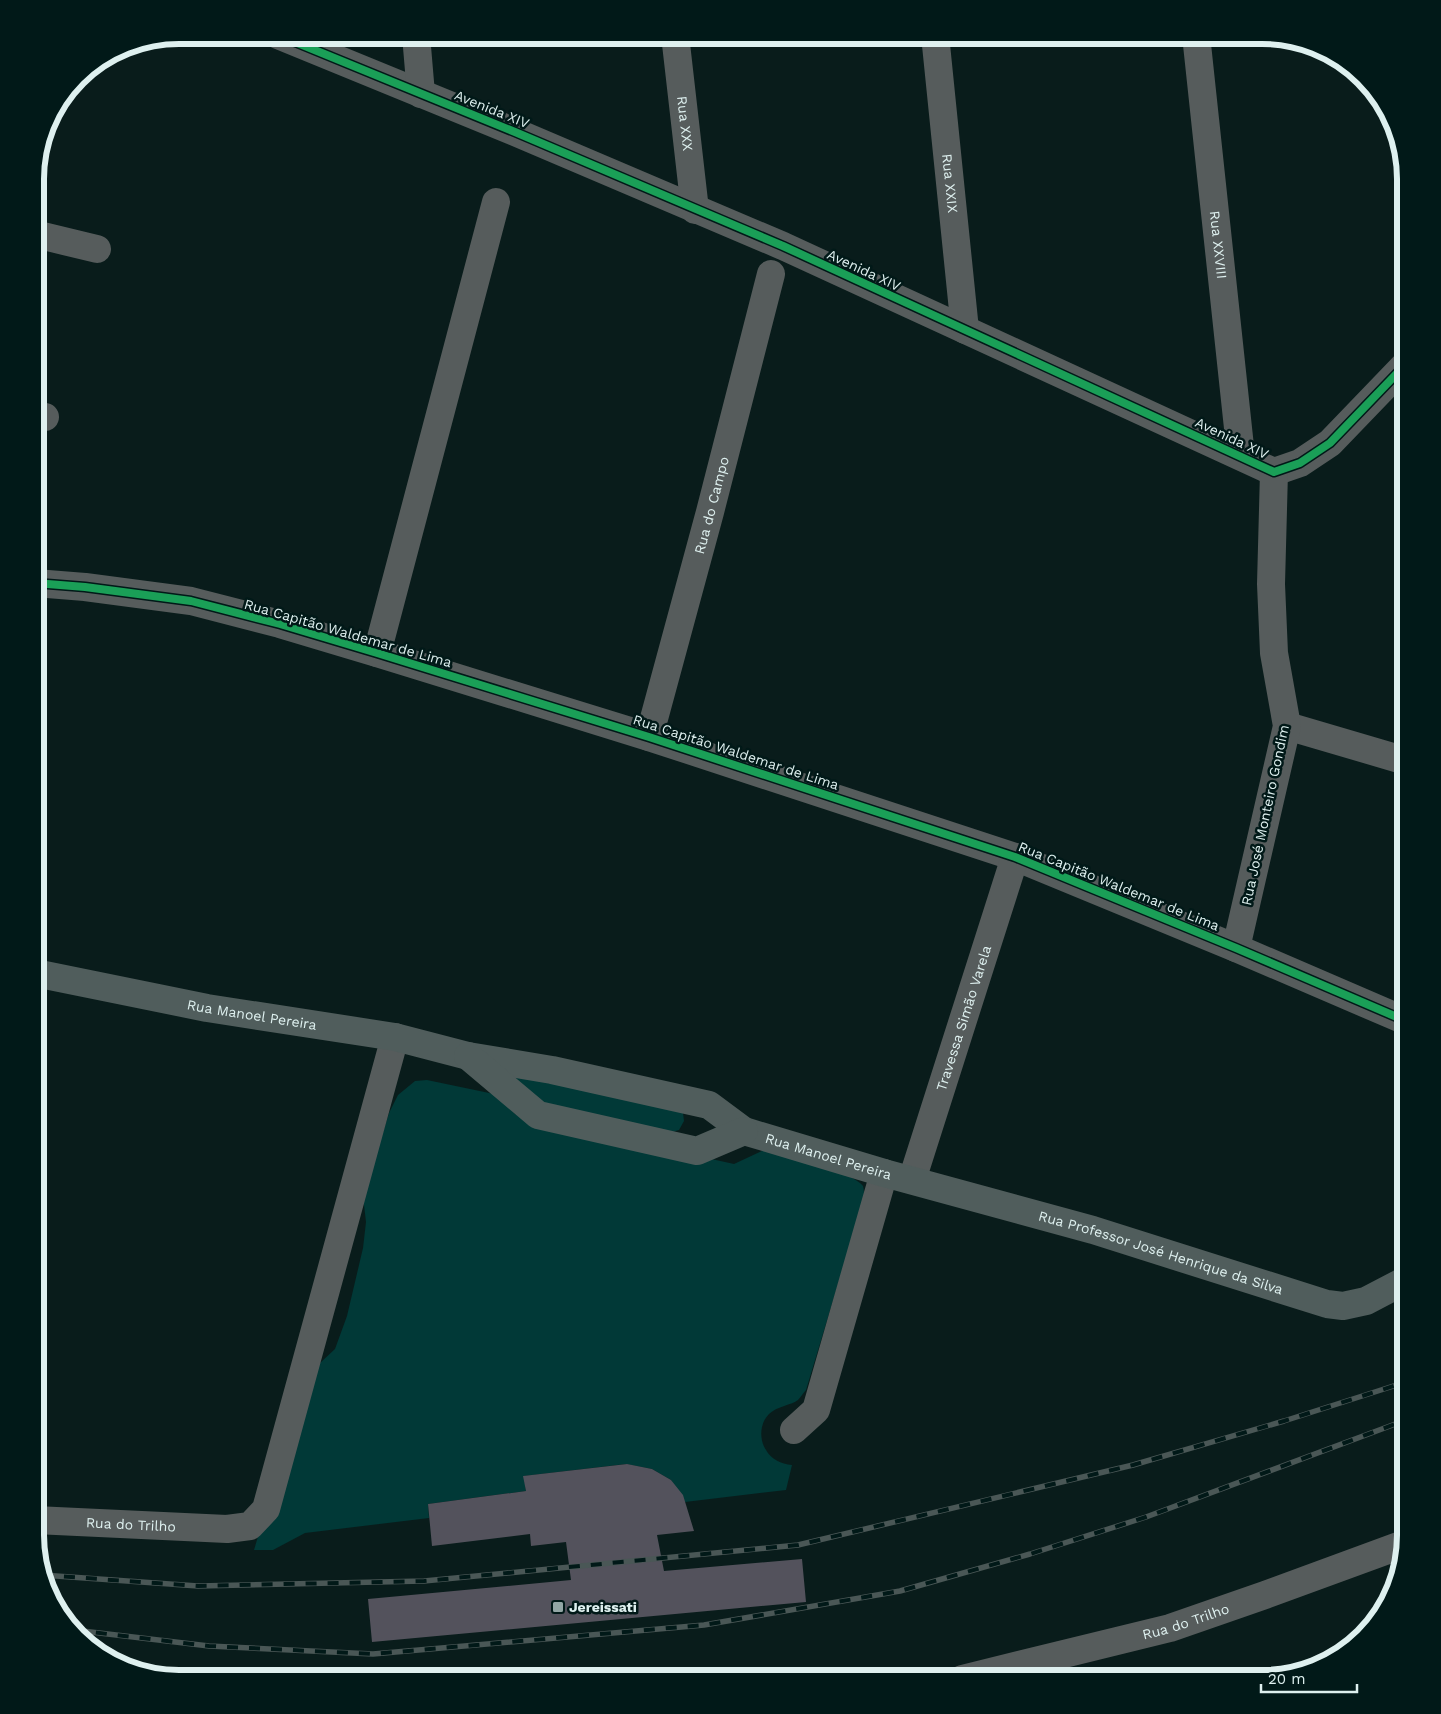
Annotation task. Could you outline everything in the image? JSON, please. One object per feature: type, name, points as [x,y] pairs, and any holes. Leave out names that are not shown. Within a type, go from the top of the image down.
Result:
[{"type":"main road","name":"Rua Manoel Pereira","points":[[44,974],[207,1008],[395,1037],[468,1056],[552,1070],[709,1105],[744,1131],[912,1180]]},
{"type":"main road","name":"Rua Manoel Pereira","points":[[468,1056],[538,1115],[697,1151],[744,1131]]},
{"type":"main road","name":"Rua Professor José Henrique da Silva","points":[[912,1180],[1093,1230],[1327,1304],[1344,1306],[1366,1301],[1397,1285]]},
{"type":"street","name":"Avenida XIV","points":[[300,44],[515,132],[783,246],[1274,472],[1300,464],[1330,443],[1397,373]]},
{"type":"street","points":[[417,44],[421,94]]},
{"type":"street","name":"Rua XXX","points":[[676,44],[695,210]]},
{"type":"street","name":"Rua XXIX","points":[[936,44],[965,330]]},
{"type":"street","name":"Rua XXVIII","points":[[1197,44],[1241,456]]},
{"type":"street","points":[[377,653],[496,202]]},
{"type":"street","points":[[44,236],[96,249]]},
{"type":"street","name":"Rua do Campo","points":[[648,736],[710,512],[771,274]]},
{"type":"street","name":"Rua José Monteiro Gondim","points":[[1236,948],[1287,726],[1274,653],[1271,584],[1274,472]]},
{"type":"street","name":"Rua Capitão Waldemar de Lima","points":[[44,584],[85,587],[191,601],[280,624],[648,736],[1015,857],[1236,948],[1397,1017]]},
{"type":"street","points":[[1287,726],[1397,758]]},
{"type":"street","name":"Travessa Simão Varela","points":[[912,1180],[1015,857]]},
{"type":"street","name":"Rua do Trilho","points":[[44,1520],[227,1529],[250,1526],[266,1510],[395,1037]]},
{"type":"street","points":[[794,1430],[816,1410],[884,1173]]},
{"type":"street","name":"Rua do Trilho","points":[[999,1670],[1170,1628],[1396,1547]]},
{"type":"shaded area","points":[[509,1073],[683,1113],[684,1121],[679,1130],[669,1133],[542,1102]]},
{"type":"shaded area","points":[[427,1080],[494,1094],[515,1114],[526,1118],[734,1164],[768,1148],[847,1175],[863,1186],[864,1198],[806,1390],[798,1400],[769,1414],[763,1424],[762,1440],[768,1453],[784,1464],[792,1465],[786,1490],[685,1502],[671,1480],[652,1469],[626,1464],[524,1476],[526,1491],[428,1504],[429,1518],[305,1533],[273,1550],[254,1550],[305,1377],[335,1349],[347,1316],[363,1248],[366,1222],[363,1196],[389,1113],[398,1095],[415,1081]]},
{"type":"building","points":[[627,1464],[652,1469],[671,1480],[683,1495],[694,1531],[657,1535],[664,1571],[802,1559],[806,1602],[372,1642],[368,1599],[571,1580],[566,1542],[531,1546],[530,1534],[432,1546],[428,1504],[526,1491],[523,1476]]},
{"type":"railway","points":[[50,1576],[198,1586],[424,1581],[798,1545],[1133,1465],[1284,1421],[1397,1385]]},
{"type":"railway","points":[[83,1631],[209,1646],[373,1654],[704,1625],[900,1591],[1030,1554],[1146,1517],[1397,1423]]},
{"type":"cycle path","points":[[300,44],[515,132],[783,246],[1274,472],[1300,463],[1330,443],[1397,373]]},
{"type":"cycle path","points":[[44,584],[85,587],[191,601],[280,624],[649,737],[1015,857],[1236,948],[1397,1017]]},
{"type":"place","name":"Jereissati","points":[[558,1607]]}]
